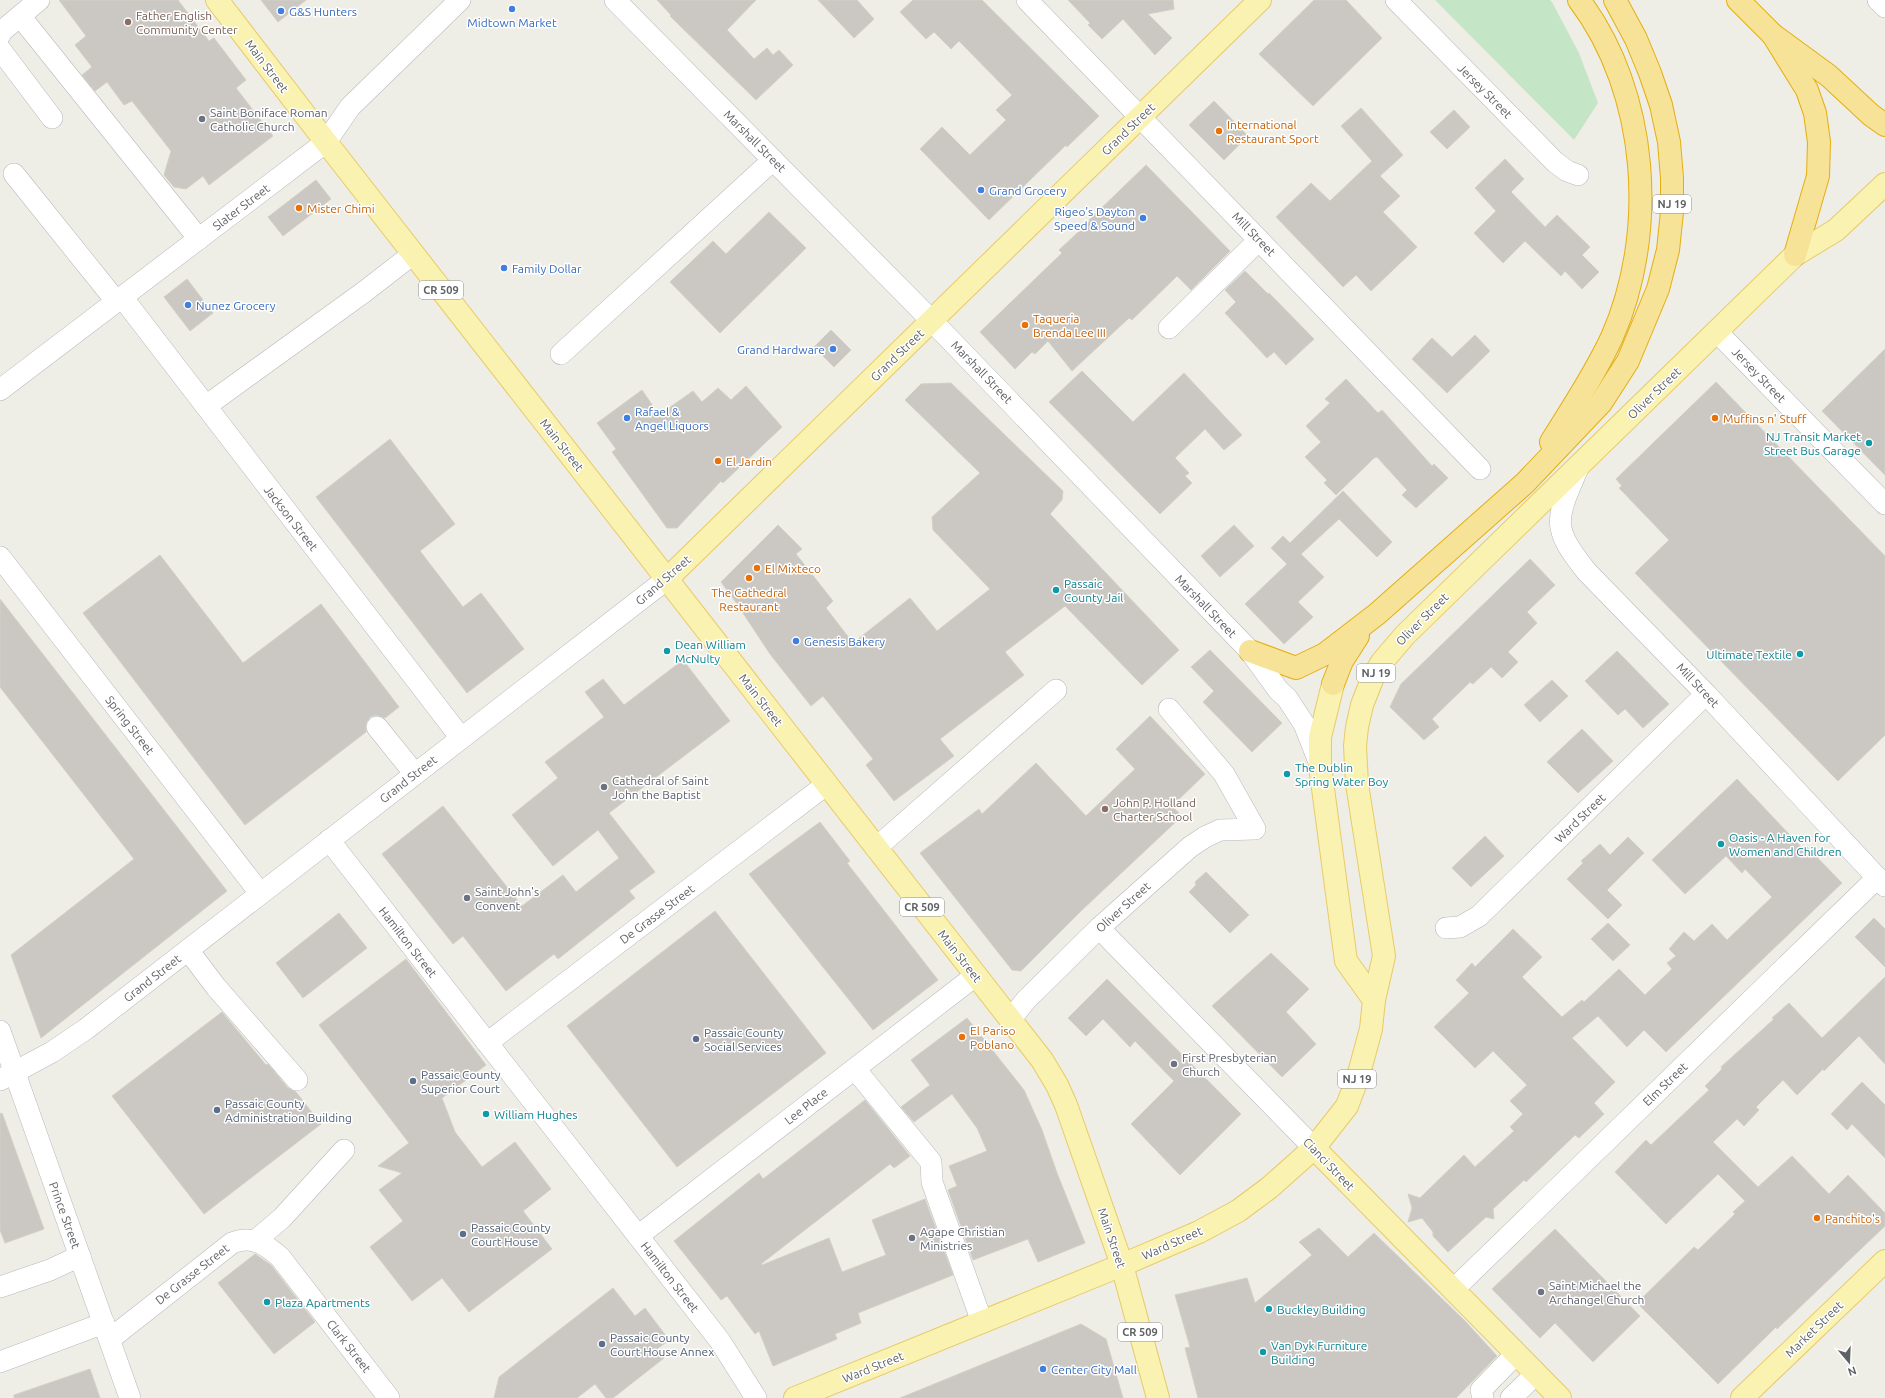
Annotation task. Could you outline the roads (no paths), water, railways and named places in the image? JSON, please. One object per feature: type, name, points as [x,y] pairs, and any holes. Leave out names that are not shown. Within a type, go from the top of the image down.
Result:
[{"type":"highway","points":[[1525,483],[1598,365],[1623,307],[1632,277],[1638,246],[1641,182],[1638,150],[1632,119],[1612,58],[1598,30],[1579,0]]},
{"type":"highway","name":"NJ 19","points":[[1332,684],[1342,661],[1356,639],[1377,614],[1525,483],[1601,403],[1628,361],[1658,289],[1668,250],[1672,212],[1672,178],[1669,142],[1661,105],[1650,73],[1636,39],[1615,0]]},
{"type":"highway","name":"NJ 19","points":[[1738,0],[1773,35],[1806,90],[1815,113],[1819,142],[1818,176],[1795,255]]},
{"type":"highway","points":[[1773,35],[1829,76],[1871,115],[1885,125]]},
{"type":"highway","points":[[1250,651],[1296,668],[1325,654],[1377,614]]},
{"type":"main road","name":"Main Street","points":[[217,0],[413,254],[1042,1060],[1060,1092],[1122,1265],[1158,1398]]},
{"type":"main road","name":"Grand Street","points":[[668,579],[1260,0]]},
{"type":"main road","name":"Oliver Street","points":[[1374,1000],[1384,956],[1356,784],[1356,764],[1357,727],[1366,693],[1382,662],[1401,640],[1795,255],[1836,230],[1885,184]]},
{"type":"main road","name":"NJ 19","points":[[1332,684],[1320,737],[1320,766],[1346,961],[1374,1000]]},
{"type":"main road","name":"Ward Street","points":[[796,1398],[1122,1265],[1199,1232],[1238,1211],[1269,1188],[1314,1148],[1347,1106],[1358,1077],[1371,1028],[1374,1000]]},
{"type":"main road","name":"Cianci Street","points":[[1314,1148],[1560,1398]]},
{"type":"main road","name":"Market Street","points":[[1742,1398],[1885,1261]]},
{"type":"street","points":[[0,35],[2,30],[39,0]]},
{"type":"street","name":"Slater Street","points":[[0,390],[326,142],[350,107],[460,0]]},
{"type":"street","name":"Marshall Street","points":[[614,0],[932,321],[1250,651],[1279,691],[1287,698],[1304,724],[1320,766]]},
{"type":"street","name":"Mill Street","points":[[1027,0],[1480,469]]},
{"type":"street","name":"Jersey Street","points":[[1396,0],[1554,162],[1567,171],[1578,175]]},
{"type":"street","points":[[1878,0],[1885,7]]},
{"type":"street","points":[[20,16],[199,239]]},
{"type":"street","points":[[0,49],[52,118]]},
{"type":"street","points":[[561,354],[773,160]]},
{"type":"street","name":"Jackson Street","points":[[14,174],[206,406],[461,738]]},
{"type":"street","points":[[1169,328],[1259,240]]},
{"type":"street","points":[[206,406],[364,292],[413,254]]},
{"type":"street","name":"Jersey Street","points":[[1717,332],[1885,504]]},
{"type":"street","name":"Mill Street","points":[[1578,468],[1559,516],[1564,540],[1587,572],[1706,694],[1881,882]]},
{"type":"street","name":"Spring Street","points":[[0,557],[260,894]]},
{"type":"street","name":"Grand Street","points":[[7,1076],[52,1052],[86,1029],[668,579]]},
{"type":"street","points":[[876,848],[1056,690]]},
{"type":"street","name":"Ward Street","points":[[1446,928],[1460,927],[1479,916],[1706,694]]},
{"type":"street","name":"Oliver Street","points":[[1010,1020],[1026,1000],[1100,928],[1190,847],[1205,837],[1220,830],[1255,830],[1224,774],[1169,710]]},
{"type":"street","points":[[377,727],[415,774]]},
{"type":"street","name":"De Grasse Street","points":[[487,1043],[827,784]]},
{"type":"street","name":"Hamilton Street","points":[[329,840],[720,1341],[756,1398]]},
{"type":"street","name":"Elm Street","points":[[1453,1290],[1881,882]]},
{"type":"street","name":"Cianci Street","points":[[1100,928],[1314,1148]]},
{"type":"street","points":[[188,950],[216,987],[297,1080]]},
{"type":"street","name":"Lee Place","points":[[638,1236],[975,976]]},
{"type":"street","name":"Prince Street","points":[[0,1031],[7,1076],[80,1256],[130,1398]]},
{"type":"street","points":[[855,1069],[931,1162],[932,1182],[982,1322]]},
{"type":"street","points":[[255,1241],[282,1218],[344,1150]]},
{"type":"street","name":"De Grasse Street","points":[[0,1362],[107,1331],[232,1243],[245,1240],[255,1241]]},
{"type":"street","name":"Clark Street","points":[[255,1241],[268,1247],[280,1257],[389,1398]]},
{"type":"street","points":[[0,1287],[50,1270],[80,1256]]},
{"type":"street","points":[[1483,1398],[1481,1390],[1516,1354]]},
{"type":"street","points":[[1511,1398],[1536,1374]]},
{"type":"place","name":"Midtown Market","points":[[512,9]]},
{"type":"place","name":"G&S Hunters","points":[[281,11]]},
{"type":"place","name":"Father English Community Center","points":[[128,22]]},
{"type":"place","name":"Saint Boniface Roman Catholic Church","points":[[202,119]]},
{"type":"place","name":"International Restaurant Sport","points":[[1219,131]]},
{"type":"place","name":"Grand Grocery","points":[[981,190]]},
{"type":"place","name":"Mister Chimi","points":[[299,208]]},
{"type":"place","name":"Rigeo's Dayton Speed & Sound","points":[[1143,218]]},
{"type":"place","name":"Family Dollar","points":[[504,268]]},
{"type":"place","name":"Nunez Grocery","points":[[188,305]]},
{"type":"place","name":"Taqueria Brenda Lee III","points":[[1025,325]]},
{"type":"place","name":"Grand Hardware","points":[[833,349]]},
{"type":"place","name":"Rafael & Angel Liquors","points":[[627,418]]},
{"type":"place","name":"Muffins n' Stuff","points":[[1715,418]]},
{"type":"place","name":"NJ Transit Market Street Bus Garage","points":[[1869,443]]},
{"type":"place","name":"El Jardin","points":[[718,461]]},
{"type":"place","name":"El Mixteco","points":[[757,568]]},
{"type":"place","name":"The Cathedral Restaurant","points":[[749,578]]},
{"type":"place","name":"Passaic County Jail","points":[[1056,590]]},
{"type":"place","name":"Genesis Bakery","points":[[796,641]]},
{"type":"place","name":"Dean William McNulty","points":[[667,651]]},
{"type":"place","name":"Ultimate Textile","points":[[1800,654]]},
{"type":"place","name":"The Dublin Spring Water Boy","points":[[1287,774]]},
{"type":"place","name":"Cathedral of Saint John the Baptist","points":[[604,787]]},
{"type":"place","name":"John P. Holland Charter School","points":[[1105,809]]},
{"type":"place","name":"Oasis - A Haven for Women and Children","points":[[1721,844]]},
{"type":"place","name":"Saint John's Convent","points":[[467,898]]},
{"type":"place","name":"El Pariso Poblano","points":[[962,1037]]},
{"type":"place","name":"Passaic County Social Services","points":[[696,1039]]},
{"type":"place","name":"First Presbyterian Church","points":[[1174,1064]]},
{"type":"place","name":"Passaic County Superior Court","points":[[413,1081]]},
{"type":"place","name":"Passaic County Administration Building","points":[[217,1110]]},
{"type":"place","name":"William Hughes","points":[[486,1114]]},
{"type":"place","name":"Panchito's","points":[[1817,1218]]},
{"type":"place","name":"Passaic County Court House","points":[[463,1234]]},
{"type":"place","name":"Agape Christian Ministries","points":[[912,1238]]},
{"type":"place","name":"Saint Michael the Archangel Church","points":[[1541,1292]]},
{"type":"place","name":"Plaza Apartments","points":[[267,1302]]},
{"type":"place","name":"Buckley Building","points":[[1269,1309]]},
{"type":"place","name":"Passaic County Court House Annex","points":[[602,1344]]},
{"type":"place","name":"Van Dyk Furniture Building","points":[[1263,1352]]},
{"type":"place","name":"Center City Mall","points":[[1043,1369]]}]
